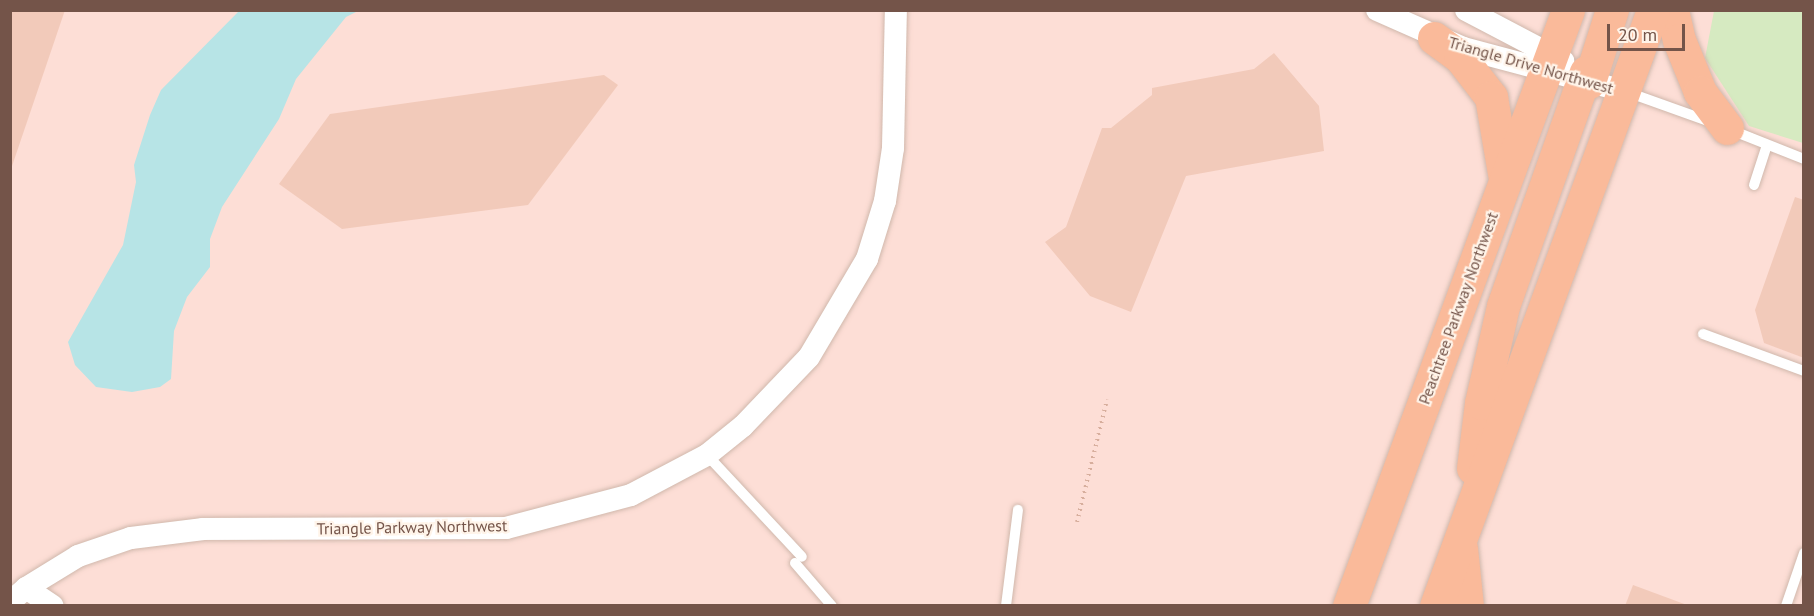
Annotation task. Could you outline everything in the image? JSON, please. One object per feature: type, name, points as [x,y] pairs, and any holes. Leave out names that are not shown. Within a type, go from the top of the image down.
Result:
[{"type":"highway","name":"Peachtree Parkway Northwest","points":[[1348,606],[1568,10]]},
{"type":"highway","points":[[1472,508],[1475,445],[1503,306],[1612,10]]},
{"type":"highway","points":[[1436,606],[1653,10]]},
{"type":"highway","points":[[1672,10],[1679,40],[1700,92],[1727,128]]},
{"type":"highway","points":[[1434,38],[1460,57],[1491,97],[1503,151],[1505,182]]},
{"type":"highway","points":[[1460,539],[1467,606]]},
{"type":"highway","points":[[1369,549],[1370,606]]},
{"type":"street","name":"Triangle Parkway Northwest","points":[[22,599],[78,556],[131,538],[203,529],[506,528],[631,495],[706,454],[743,426],[809,357],[867,259],[885,201],[893,148],[896,10]]},
{"type":"street","name":"Triangle Drive Northwest","points":[[1377,10],[1434,38],[1548,64],[1624,91]]},
{"type":"street","name":"Triangle Drive Northwest","points":[[1466,10],[1548,64]]},
{"type":"street","points":[[22,599],[53,606]]},
{"type":"lane","points":[[1624,91],[1727,128],[1803,159]]},
{"type":"lane","points":[[1754,185],[1767,145]]},
{"type":"lane","points":[[1703,334],[1803,371]]},
{"type":"lane","points":[[706,454],[798,560],[832,606]]},
{"type":"lane","points":[[1006,606],[1018,510]]},
{"type":"lane","points":[[1786,606],[1803,553]]},
{"type":"path","points":[[1077,522],[1107,400]]},
{"type":"shaded area","points":[[1715,10],[1803,31],[1803,605],[11,605],[10,11]]},
{"type":"green space","points":[[1714,11],[1803,11],[1803,143],[1749,126],[1705,58]]},
{"type":"water","points":[[239,11],[358,11],[346,17],[296,79],[279,119],[222,207],[210,239],[210,267],[187,297],[174,331],[171,379],[160,387],[132,392],[96,387],[75,365],[68,342],[123,245],[136,182],[134,165],[150,115],[161,90]]},
{"type":"building","points":[[10,10],[65,10],[11,169],[10,169]]},
{"type":"building","points":[[1274,53],[1319,106],[1324,151],[1186,176],[1131,312],[1090,296],[1045,242],[1066,227],[1102,128],[1111,128],[1152,95],[1152,88],[1254,69]]},
{"type":"building","points":[[604,75],[618,85],[528,205],[342,229],[279,184],[330,114]]},
{"type":"building","points":[[1795,197],[1804,200],[1804,358],[1764,343],[1755,310]]},
{"type":"building","points":[[1633,585],[1687,605],[1687,606],[1625,606]]}]
